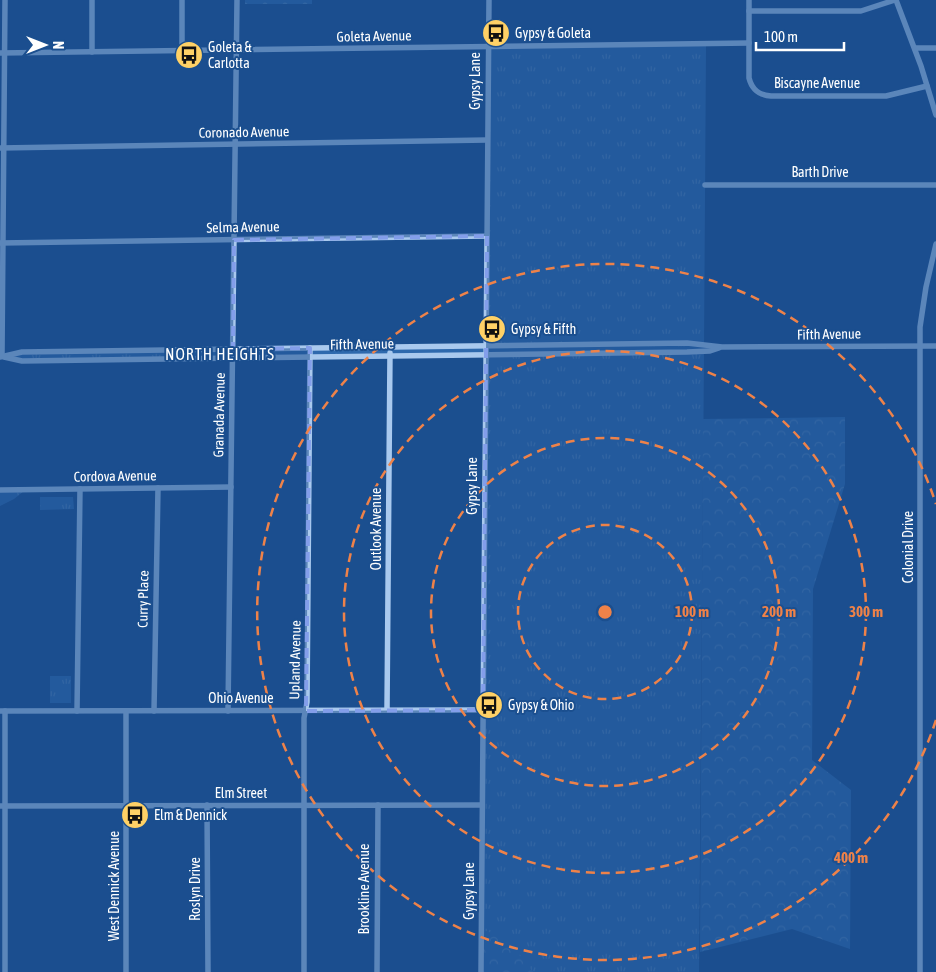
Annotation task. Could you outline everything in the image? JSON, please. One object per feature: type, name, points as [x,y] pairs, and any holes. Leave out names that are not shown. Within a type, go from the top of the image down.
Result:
[{"type":"street","points":[[1,356],[2,53],[5,0]]},
{"type":"street","points":[[92,0],[92,52]]},
{"type":"street","points":[[182,0],[182,51]]},
{"type":"street","name":"Granada Avenue","points":[[228,711],[237,0]]},
{"type":"street","name":"Gypsy Lane","points":[[481,972],[488,0]]},
{"type":"street","name":"Biscayne Avenue","points":[[749,0],[750,83],[756,92],[765,96],[886,96],[927,86]]},
{"type":"street","points":[[749,11],[861,11],[896,0],[915,48],[936,115]]},
{"type":"street","name":"Goleta Avenue","points":[[2,53],[749,43]]},
{"type":"street","points":[[915,48],[936,48]]},
{"type":"street","name":"Coronado Avenue","points":[[2,148],[487,140]]},
{"type":"street","name":"Barth Drive","points":[[705,185],[936,185]]},
{"type":"street","name":"Selma Avenue","points":[[1,243],[486,236]]},
{"type":"street","name":"Colonial Drive","points":[[920,972],[920,345],[921,315],[936,244]]},
{"type":"street","name":"Fifth Avenue","points":[[1,356],[22,352],[390,348],[687,342],[722,348],[936,346]]},
{"type":"street","name":"Upland Avenue","points":[[304,972],[304,718],[308,692],[310,348]]},
{"type":"street","name":"Outlook Avenue","points":[[387,710],[390,348]]},
{"type":"street","name":"Fifth Avenue","points":[[1,356],[22,360],[233,358],[687,352],[710,351],[722,348]]},
{"type":"street","name":"Cordova Avenue","points":[[0,490],[231,487]]},
{"type":"street","name":"Curry Place","points":[[154,711],[158,488]]},
{"type":"street","points":[[77,711],[80,489]]},
{"type":"street","name":"Ohio Avenue","points":[[2,711],[483,710]]},
{"type":"street","points":[[2,711],[5,972]]},
{"type":"street","name":"West Dennick Avenue","points":[[126,711],[126,972]]},
{"type":"street","name":"Roslyn Drive","points":[[208,805],[208,972]]},
{"type":"street","name":"Brookline Avenue","points":[[377,972],[378,805]]},
{"type":"street","name":"Elm Street","points":[[2,806],[482,805]]},
{"type":"highlighted area","points":[[487,236],[483,710],[306,711],[310,348],[233,349],[234,240]]},
{"type":"green space","points":[[245,0],[312,0],[312,4],[245,4]]},
{"type":"green space","points":[[706,44],[704,344],[722,347],[704,351],[699,972],[481,972],[485,354],[22,361],[2,356],[22,352],[485,345],[488,46]]},
{"type":"green space","points":[[845,417],[845,484],[813,589],[812,760],[851,790],[850,949],[792,929],[700,952],[703,419]]},
{"type":"green space","points":[[0,490],[25,490],[14,499],[0,506]]},
{"type":"green space","points":[[40,497],[73,497],[74,509],[40,510]]},
{"type":"green space","points":[[50,676],[71,676],[71,703],[50,703]]},
{"type":"green space","points":[[481,929],[502,937],[533,972],[481,972]]},
{"type":"place","name":"Gypsy & Goleta","points":[[496,33]]},
{"type":"place","name":"Goleta & Carlotta","points":[[189,55]]},
{"type":"place","name":"Gypsy & Fifth","points":[[492,329]]},
{"type":"place","name":"Gypsy & Ohio","points":[[489,705]]},
{"type":"place","name":"Elm & Dennick","points":[[135,815]]},
{"type":"district","name":"NORTH HEIGHTS","points":[[220,354]]}]
